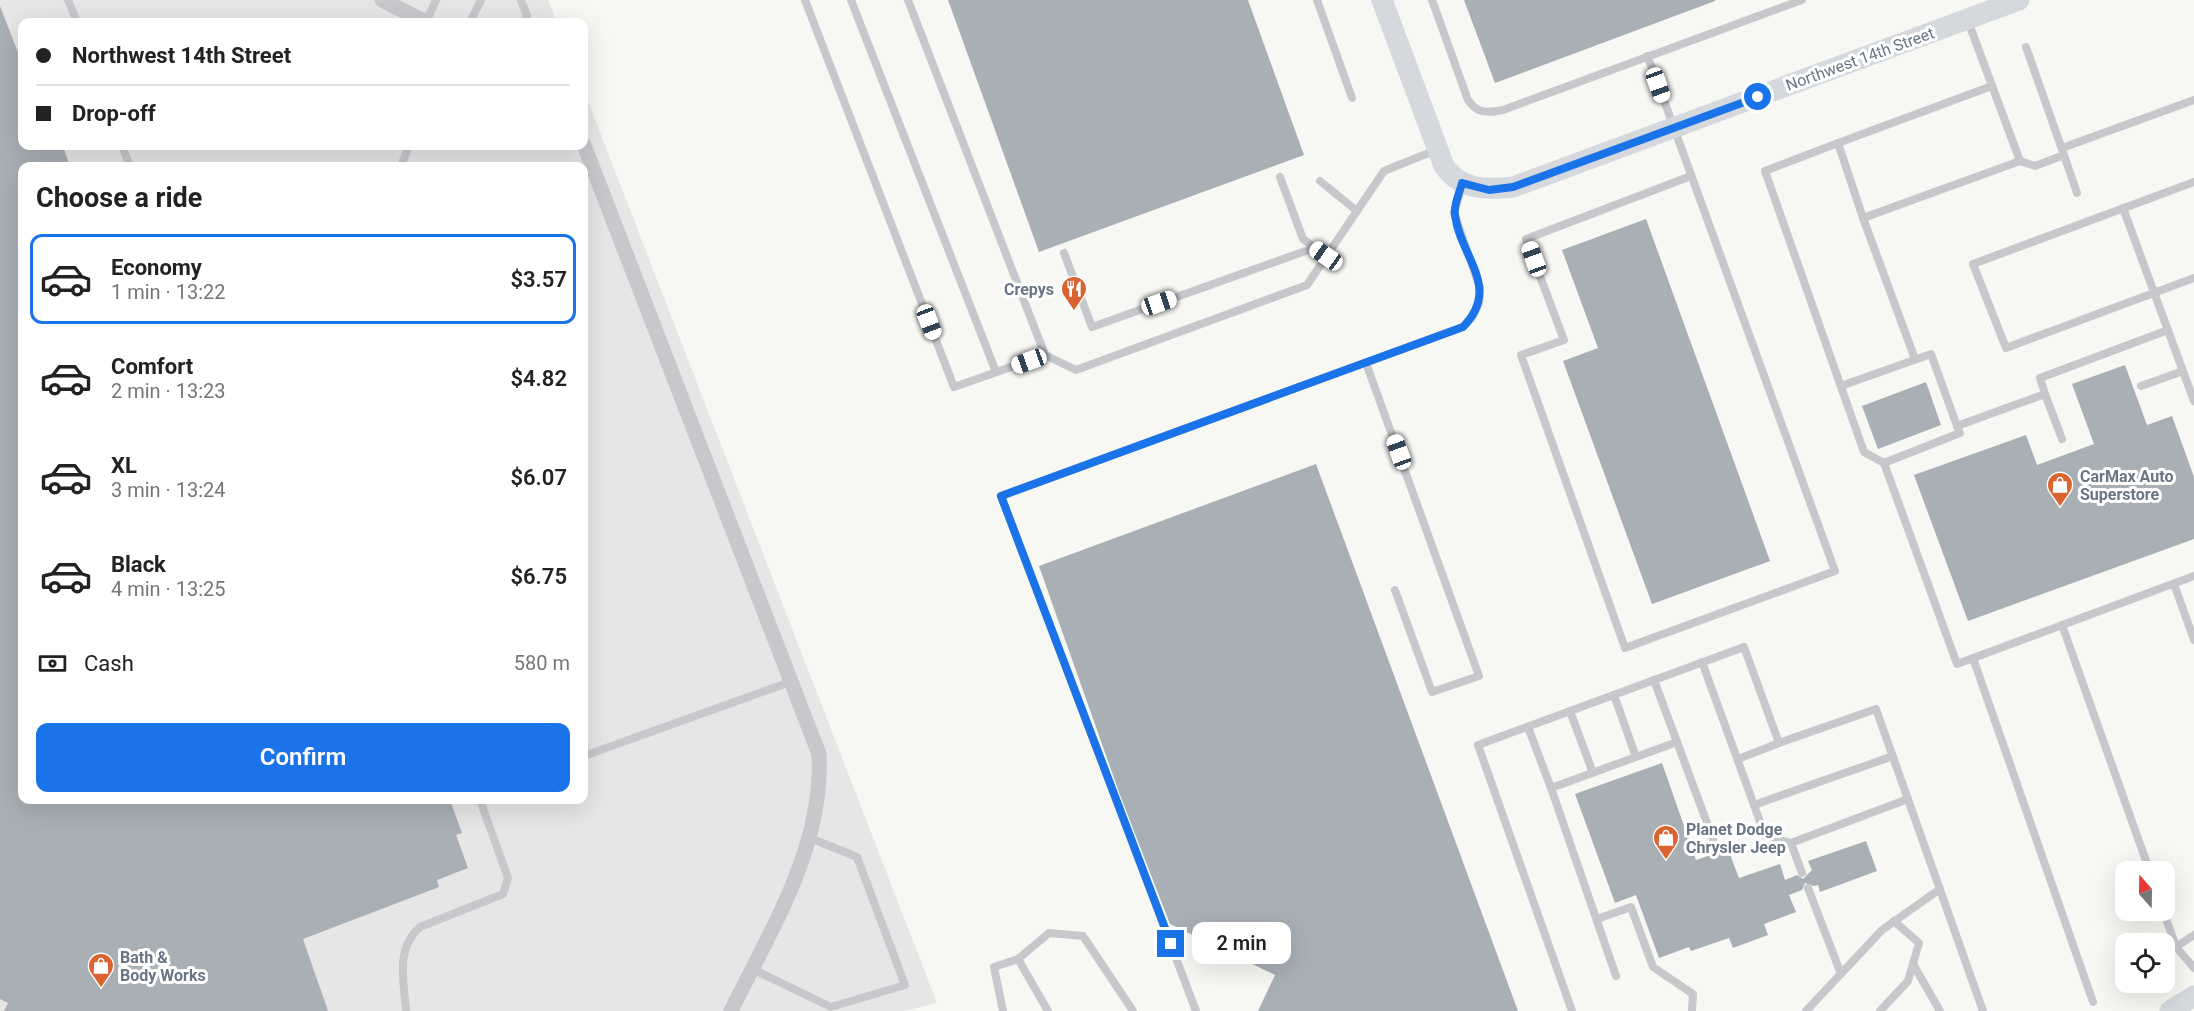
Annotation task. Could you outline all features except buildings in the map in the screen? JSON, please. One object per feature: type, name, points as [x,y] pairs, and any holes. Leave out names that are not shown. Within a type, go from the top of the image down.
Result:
[{"type":"street","points":[[382,0],[418,18]]},
{"type":"street","points":[[1382,0],[1438,150],[1448,172],[1462,183]]},
{"type":"street","name":"Northwest 14th Street","points":[[1462,183],[1489,190],[1513,187],[1968,19],[1993,5],[2019,0]]},
{"type":"street","points":[[586,150],[819,754],[820,777],[810,838],[793,883],[731,1011]]},
{"type":"street","points":[[2170,1011],[2194,996]]},
{"type":"lane","points":[[68,0],[75,18]]},
{"type":"lane","points":[[428,18],[436,0]]},
{"type":"lane","points":[[472,18],[481,0]]},
{"type":"lane","points":[[521,0],[526,18]]},
{"type":"lane","points":[[805,0],[954,387],[1045,355]]},
{"type":"lane","points":[[851,0],[996,372]]},
{"type":"lane","points":[[908,0],[1045,355],[1076,370],[1307,285],[1384,171],[1438,150]]},
{"type":"lane","points":[[1317,0],[1352,98]]},
{"type":"lane","points":[[1432,0],[1468,100],[1478,111],[1488,113],[1503,110],[1802,0]]},
{"type":"lane","points":[[1968,19],[2020,161]]},
{"type":"lane","points":[[2026,47],[2078,193]]},
{"type":"lane","points":[[1647,56],[1674,128],[1835,571],[1625,648],[1521,355],[1564,340],[1526,239],[1691,176]]},
{"type":"lane","points":[[1992,86],[1765,171],[1864,452],[1884,463],[1957,664],[2194,576]]},
{"type":"lane","points":[[1863,218],[2020,161],[2035,166],[2063,151],[2194,100]]},
{"type":"lane","points":[[1838,143],[1915,359]]},
{"type":"lane","points":[[1280,177],[1302,239],[1326,256]]},
{"type":"lane","points":[[1320,181],[1357,211]]},
{"type":"lane","points":[[2194,182],[1973,264],[2006,348],[2194,278]]},
{"type":"lane","points":[[1196,1011],[1001,496],[1463,327],[1473,316],[1479,303],[1480,288],[1454,213],[1462,183]]},
{"type":"lane","points":[[2123,208],[2194,401]]},
{"type":"lane","points":[[1064,254],[1092,327],[1314,248]]},
{"type":"lane","points":[[2062,439],[2040,378],[2168,330]]},
{"type":"lane","points":[[1841,386],[1931,354],[1960,433],[1884,463]]},
{"type":"lane","points":[[1366,363],[1479,676],[1432,692],[1395,590]]},
{"type":"lane","points":[[2141,386],[2183,371]]},
{"type":"lane","points":[[1957,426],[2045,394]]},
{"type":"lane","points":[[2174,584],[2194,640]]},
{"type":"lane","points":[[2062,625],[2146,861]]},
{"type":"lane","points":[[1572,1011],[1478,746],[1744,647],[1779,743]]},
{"type":"lane","points":[[1973,658],[2093,1002]]},
{"type":"lane","points":[[1702,662],[1765,836],[1791,843],[1908,799]]},
{"type":"lane","points":[[1654,680],[1713,839]]},
{"type":"lane","points":[[588,755],[790,682]]},
{"type":"lane","points":[[1614,695],[1636,757]]},
{"type":"lane","points":[[1738,759],[1876,709],[1983,1011]]},
{"type":"lane","points":[[1570,711],[1593,773]]},
{"type":"lane","points":[[1528,727],[1616,976]]},
{"type":"lane","points":[[1551,788],[1677,742]]},
{"type":"lane","points":[[1754,805],[1893,756]]},
{"type":"lane","points":[[406,1011],[403,953],[409,937],[420,927],[503,894],[508,878],[481,804]]},
{"type":"lane","points":[[751,969],[831,1007],[905,985],[857,857],[810,838]]},
{"type":"lane","points":[[1791,843],[1802,873]]},
{"type":"lane","points":[[1808,888],[1841,974]]},
{"type":"lane","points":[[1806,1011],[1882,930],[1940,889]]},
{"type":"lane","points":[[1597,920],[1631,907],[1653,968],[1693,994],[1692,1011]]},
{"type":"lane","points":[[1880,1011],[1908,981],[1919,943],[1894,921]]},
{"type":"lane","points":[[2167,921],[2176,947],[2194,968]]},
{"type":"lane","points":[[1003,1011],[994,967],[1018,959],[1049,933],[1083,936],[1132,1011]]},
{"type":"lane","points":[[2176,947],[2194,935]]},
{"type":"lane","points":[[1018,959],[1048,1011]]},
{"type":"lane","points":[[1913,964],[1940,1011]]},
{"type":"shaded area","points":[[0,0],[548,0],[555,18],[18,18],[18,150],[588,150],[588,101],[937,1003],[904,1011],[0,1011]]},
{"type":"place","name":"Crepys","points":[[1074,312]]},
{"type":"place","name":"CarMax Auto Superstore","points":[[2060,508]]},
{"type":"place","name":"Planet Dodge Chrysler Jeep","points":[[1666,861]]},
{"type":"place","name":"Bath & Body Works","points":[[101,989]]},
{"type":"route","points":[[1171,944],[1001,496],[1463,327],[1473,316],[1479,303],[1480,288],[1454,213],[1462,183],[1489,190],[1513,187],[1758,97]]}]
